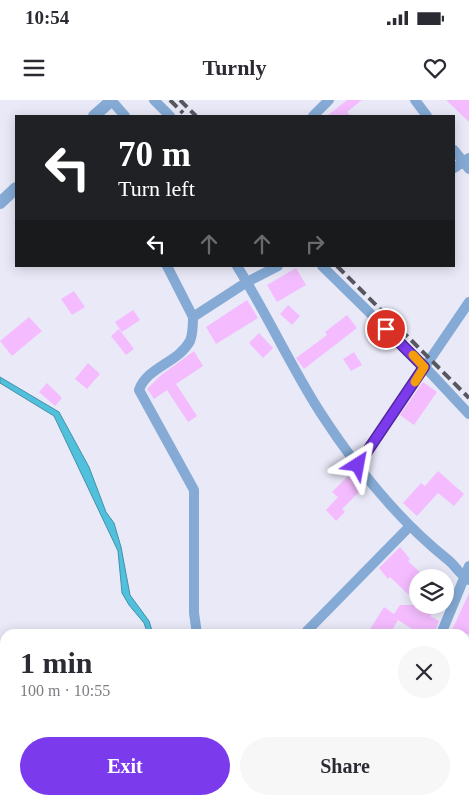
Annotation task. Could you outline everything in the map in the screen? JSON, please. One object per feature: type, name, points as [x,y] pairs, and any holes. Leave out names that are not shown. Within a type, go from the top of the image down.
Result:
[{"type":"street","points":[[95,115],[111,100],[124,115]]},
{"type":"street","points":[[154,100],[169,115]]},
{"type":"street","points":[[314,115],[329,100]]},
{"type":"street","points":[[415,100],[426,115]]},
{"type":"street","points":[[455,151],[467,163],[455,168]]},
{"type":"street","points":[[0,203],[15,189]]},
{"type":"street","points":[[168,267],[193,317],[193,329],[190,341],[178,354],[142,380],[139,390],[194,490],[194,613],[197,629]]},
{"type":"street","points":[[239,267],[320,412],[358,465],[410,526],[427,543],[454,564],[467,578]]},
{"type":"street","points":[[193,317],[247,282],[276,267]]},
{"type":"street","points":[[323,267],[469,414]]},
{"type":"street","points":[[358,465],[469,302]]},
{"type":"street","points":[[309,629],[410,526]]},
{"type":"street","points":[[442,629],[467,578],[469,566]]},
{"type":"water","points":[[0,377],[59,412],[89,467],[106,512],[114,523],[121,547],[130,595],[149,621],[151,629],[146,629],[144,623],[122,593],[118,551],[54,416],[0,383]]},
{"type":"building","points":[[347,100],[362,100],[347,112],[350,115],[328,115]]},
{"type":"building","points":[[446,100],[469,100],[469,122]]},
{"type":"building","points":[[296,268],[306,285],[277,302],[267,285]]},
{"type":"building","points":[[74,291],[85,307],[72,315],[61,299]]},
{"type":"building","points":[[247,300],[258,318],[216,344],[206,327]]},
{"type":"building","points":[[288,305],[300,316],[292,325],[280,314]]},
{"type":"building","points":[[133,310],[140,320],[122,332],[115,322]]},
{"type":"building","points":[[347,315],[357,328],[304,369],[296,358],[327,335],[325,332]]},
{"type":"building","points":[[29,317],[42,331],[12,356],[0,341]]},
{"type":"building","points":[[119,329],[134,349],[126,355],[111,336]]},
{"type":"building","points":[[259,333],[273,348],[263,358],[249,343]]},
{"type":"building","points":[[194,351],[203,366],[176,384],[197,416],[188,422],[167,390],[154,399],[147,389],[160,376]]},
{"type":"building","points":[[354,352],[362,365],[351,371],[343,359]]},
{"type":"building","points":[[88,363],[100,374],[87,389],[75,379]]},
{"type":"building","points":[[423,382],[437,392],[414,425],[400,415]]},
{"type":"building","points":[[47,383],[62,398],[55,406],[39,392]]},
{"type":"building","points":[[438,471],[464,494],[454,506],[438,493],[417,516],[403,503],[421,483],[425,486]]},
{"type":"building","points":[[351,473],[365,486],[342,509],[345,512],[336,521],[326,510],[338,497],[332,492]]},
{"type":"building","points":[[400,547],[410,559],[408,561],[416,569],[409,569],[409,595],[390,577],[388,579],[379,568]]},
{"type":"building","points":[[469,593],[469,629],[452,629]]},
{"type":"building","points":[[400,605],[409,605],[409,614],[432,614],[430,616],[439,621],[436,629],[412,629],[398,620],[393,629],[370,629],[384,607],[394,614]]},
{"type":"railway","points":[[170,100],[183,113]]},
{"type":"railway","points":[[180,100],[195,115]]},
{"type":"railway","points":[[338,267],[469,398]]},
{"type":"slow traffic","points":[[413,355],[424,367],[415,382]]},
{"type":"route","points":[[358,465],[424,367],[386,329]]}]
